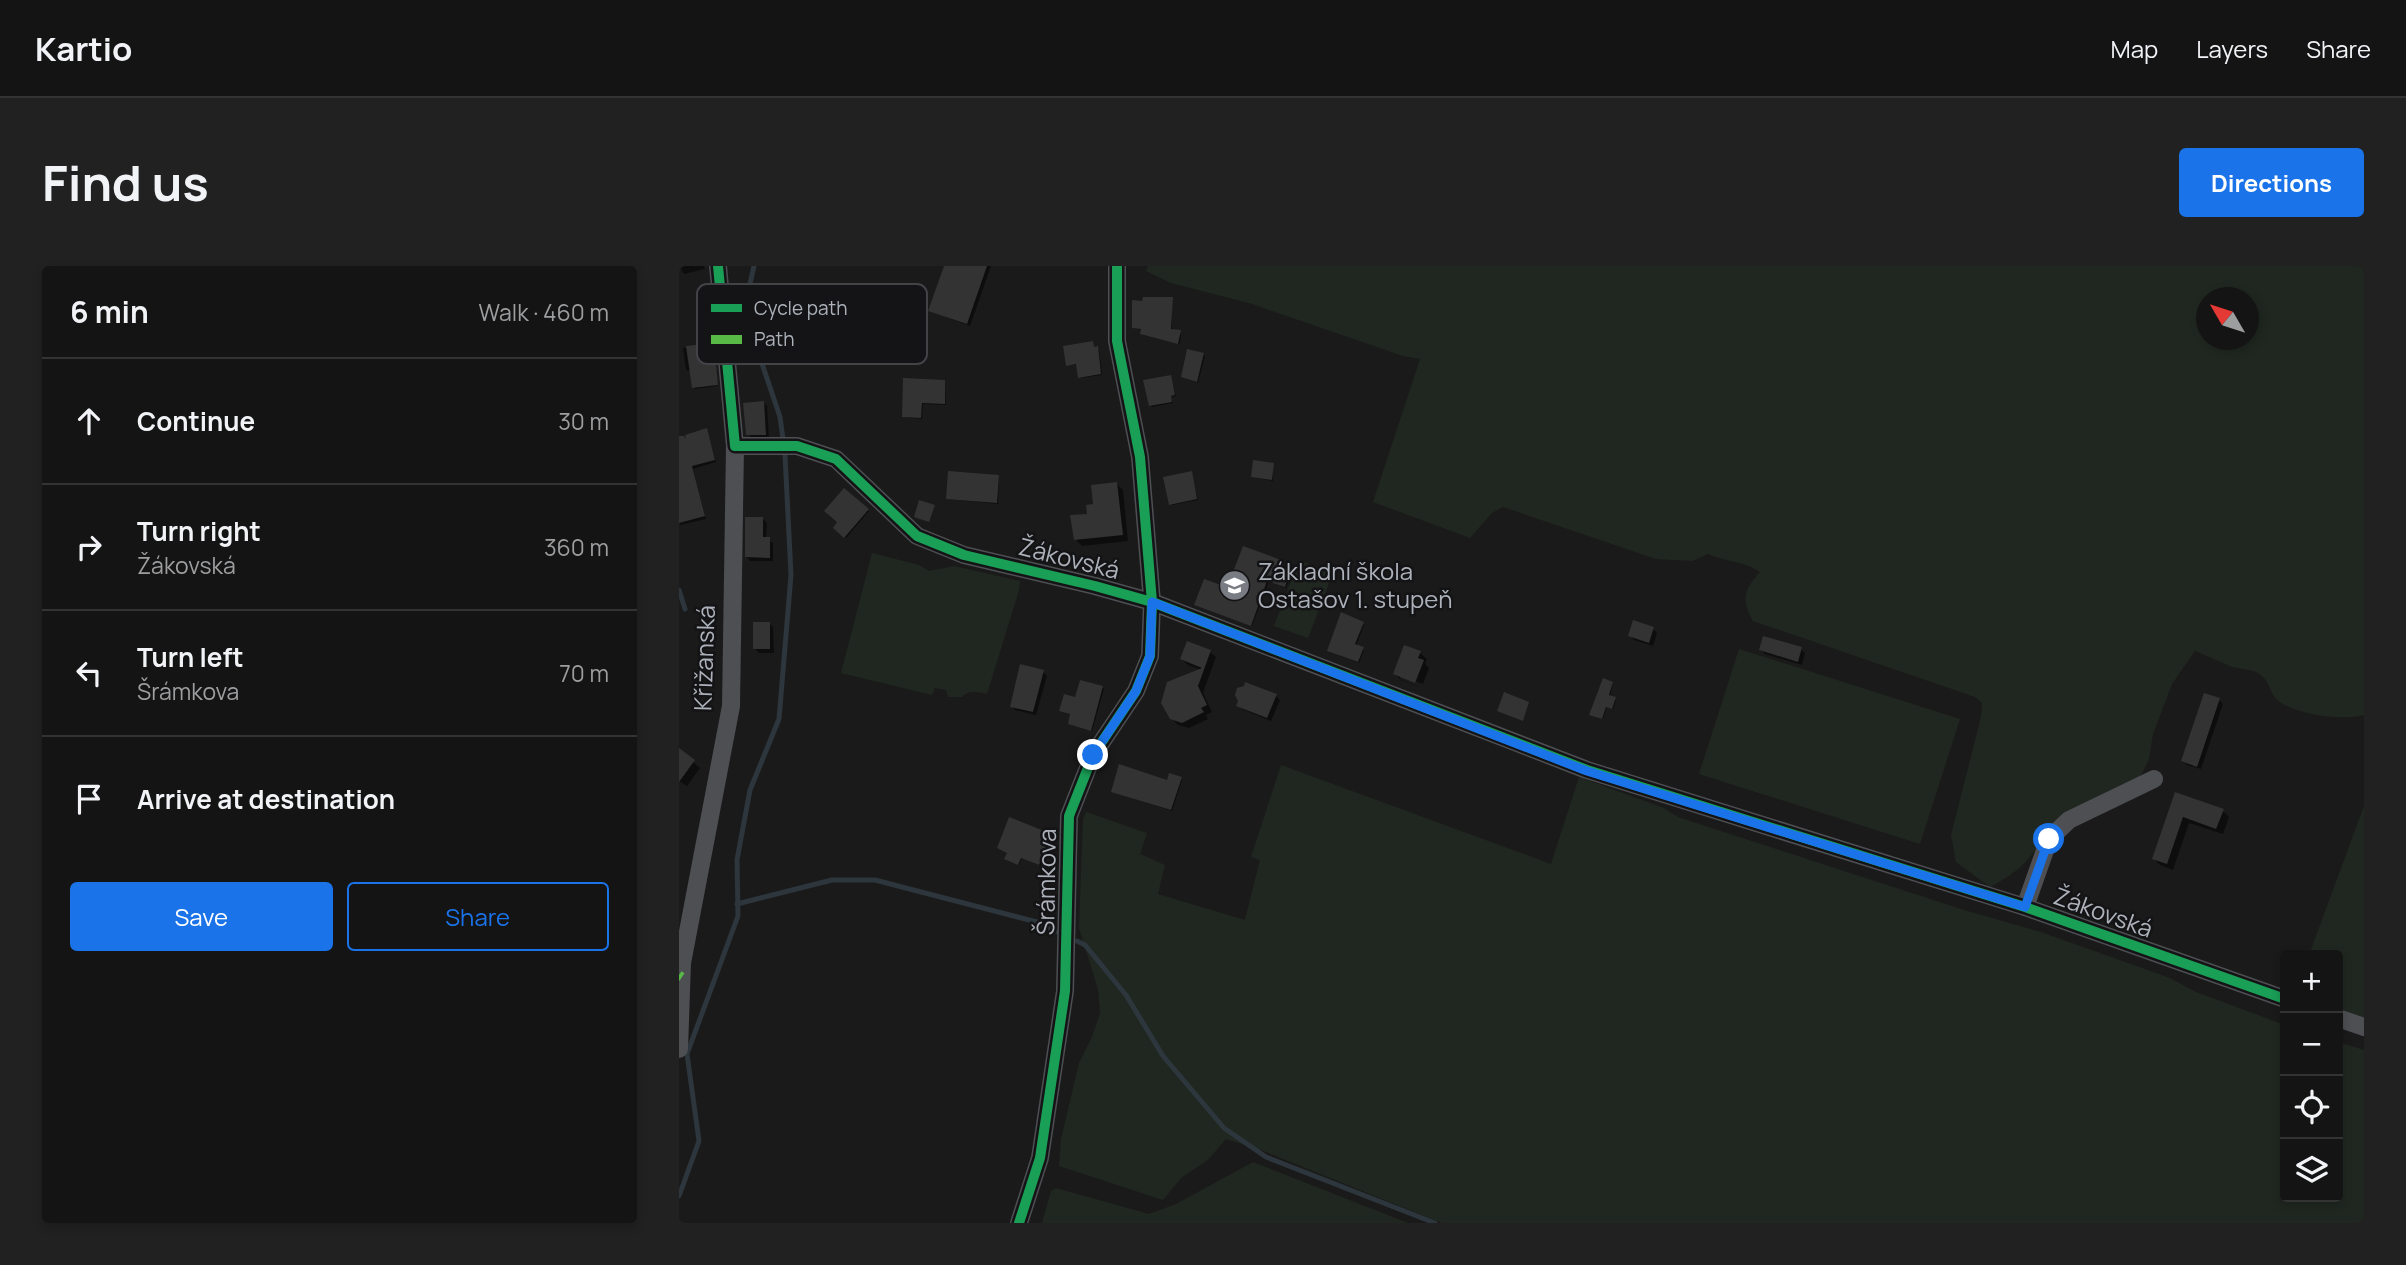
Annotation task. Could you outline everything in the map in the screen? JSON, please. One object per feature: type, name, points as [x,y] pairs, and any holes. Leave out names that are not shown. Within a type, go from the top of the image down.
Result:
[{"type":"street","name":"Křižanská","points":[[718,266],[720,284]]},
{"type":"street","name":"Šrámkova","points":[[1019,1223],[1040,1158],[1065,991],[1069,816],[1093,755],[1136,691],[1150,656],[1152,602],[1140,457],[1117,341],[1117,266]]},
{"type":"street","name":"Křižanská","points":[[679,1049],[683,962],[731,706],[735,446],[727,364]]},
{"type":"street","name":"Žákovská","points":[[735,446],[797,446],[836,459],[917,536],[964,555],[1152,602],[1587,771],[2025,907],[2280,997]]},
{"type":"street","points":[[2025,907],[2049,839],[2069,820],[2154,779]]},
{"type":"street","points":[[2343,1020],[2364,1027]]},
{"type":"shaded area","points":[[1148,266],[2364,266],[2364,715],[2331,717],[2293,709],[2275,698],[2261,675],[2230,666],[2195,651],[2172,684],[2153,734],[2149,759],[2138,782],[2042,838],[2020,867],[1990,887],[1956,862],[1951,835],[1981,717],[1982,703],[1975,697],[1753,621],[1747,607],[1746,595],[1750,584],[1760,572],[1748,566],[1708,554],[1692,561],[1656,559],[1503,507],[1492,513],[1470,538],[1373,502],[1420,359],[1403,356],[1249,303],[1171,283],[1146,271]]},
{"type":"shaded area","points":[[872,553],[919,565],[929,571],[954,566],[1020,581],[987,694],[973,692],[962,697],[948,697],[946,690],[935,688],[932,695],[841,673]]},
{"type":"shaded area","points":[[1299,560],[1333,573],[1308,638],[1274,626]]},
{"type":"shaded area","points":[[1739,649],[1960,719],[1920,844],[1699,774]]},
{"type":"shaded area","points":[[1281,765],[1551,864],[1579,777],[1664,808],[1678,817],[1964,910],[2041,932],[2170,978],[2196,992],[2280,1023],[2280,1202],[2343,1202],[2343,1044],[2364,1050],[2364,1223],[1442,1223],[1261,1150],[1226,1139],[1208,1160],[1181,1178],[1163,1200],[1059,1166],[1061,1139],[1079,1063],[1100,1013],[1098,989],[1079,928],[1083,819],[1086,812],[1147,833],[1140,854],[1165,865],[1158,894],[1245,920],[1260,860],[1251,857]]},
{"type":"shaded area","points":[[2364,806],[2364,1020],[2343,1013],[2343,950],[2311,950]]},
{"type":"shaded area","points":[[1253,1162],[1408,1223],[1042,1223],[1051,1191],[1056,1188],[1149,1214],[1176,1204]]},
{"type":"building","points":[[944,266],[987,266],[967,324],[928,311]]},
{"type":"building","points":[[1143,297],[1173,297],[1171,329],[1181,330],[1178,344],[1140,334],[1141,329],[1132,328],[1132,300],[1142,301]]},
{"type":"building","points":[[1093,341],[1094,347],[1098,346],[1101,374],[1078,378],[1076,364],[1066,366],[1063,346]]},
{"type":"building","points":[[697,345],[697,364],[716,364],[718,385],[692,388],[686,346]]},
{"type":"building","points":[[1187,349],[1204,353],[1197,382],[1181,377]]},
{"type":"building","points":[[1171,375],[1175,395],[1171,396],[1172,402],[1149,406],[1143,380]]},
{"type":"building","points":[[903,378],[945,380],[945,404],[922,403],[921,418],[902,417]]},
{"type":"building","points":[[764,401],[766,435],[746,435],[743,403]]},
{"type":"building","points":[[707,428],[715,460],[692,466],[705,516],[679,523],[679,436],[686,439],[685,435]]},
{"type":"building","points":[[1253,460],[1274,463],[1272,480],[1251,477]]},
{"type":"building","points":[[948,471],[999,475],[997,503],[946,499]]},
{"type":"building","points":[[1192,471],[1197,499],[1169,505],[1163,477]]},
{"type":"building","points":[[1117,482],[1123,535],[1074,540],[1070,515],[1087,514],[1086,505],[1093,504],[1091,485]]},
{"type":"building","points":[[844,488],[869,509],[844,538],[833,528],[837,522],[824,511]]},
{"type":"building","points":[[919,500],[935,505],[929,522],[914,517]]},
{"type":"building","points":[[745,517],[763,517],[763,537],[770,537],[770,558],[745,557]]},
{"type":"building","name":"Základní škola Ostašov 1. stupeň","points":[[1243,546],[1284,561],[1281,569],[1290,572],[1285,587],[1267,581],[1251,626],[1194,605],[1204,579],[1224,586],[1227,579],[1230,580]]},
{"type":"building","points":[[1341,612],[1364,622],[1355,644],[1364,647],[1358,662],[1327,651]]},
{"type":"building","points":[[1633,620],[1654,627],[1649,643],[1628,636]]},
{"type":"building","points":[[753,622],[770,622],[770,649],[753,649]]},
{"type":"building","points":[[1763,636],[1802,647],[1798,662],[1759,650]]},
{"type":"building","points":[[1187,641],[1211,650],[1198,686],[1207,705],[1201,708],[1204,712],[1182,723],[1170,719],[1161,703],[1167,682],[1202,668],[1180,659]]},
{"type":"building","points":[[1404,645],[1421,651],[1418,658],[1424,660],[1415,683],[1393,674]]},
{"type":"building","points":[[1020,664],[1044,670],[1033,712],[1010,707]]},
{"type":"building","points":[[1603,678],[1613,682],[1609,695],[1616,697],[1612,709],[1606,707],[1602,719],[1589,715]]},
{"type":"building","points":[[1080,680],[1103,686],[1091,731],[1068,724],[1070,714],[1059,711],[1064,694],[1075,697]]},
{"type":"building","points":[[1245,682],[1277,694],[1267,718],[1236,706],[1237,688],[1244,686]]},
{"type":"building","points":[[1504,692],[1529,702],[1523,721],[1497,711]]},
{"type":"building","points":[[2204,693],[2220,698],[2197,767],[2181,761]]},
{"type":"building","points":[[679,748],[695,760],[679,782]]},
{"type":"building","points":[[1119,764],[1167,780],[1169,773],[1182,777],[1171,810],[1111,792]]},
{"type":"building","points":[[2175,792],[2224,809],[2216,829],[2183,817],[2167,864],[2152,859]]},
{"type":"building","points":[[1009,817],[1052,834],[1039,865],[1021,858],[1018,865],[1004,859],[1007,853],[997,848]]},
{"type":"waterway","points":[[750,284],[754,266]]},
{"type":"waterway","points":[[762,364],[780,417],[783,439]]},
{"type":"waterway","points":[[679,1196],[699,1141],[687,1054],[738,916],[737,860],[750,790],[779,719],[791,575],[785,455]]},
{"type":"waterway","points":[[679,590],[685,609]]},
{"type":"waterway","points":[[737,904],[832,880],[875,880],[1037,922],[1058,932]]},
{"type":"waterway","points":[[1077,941],[1085,945],[1126,995],[1163,1056],[1224,1128],[1266,1157],[1435,1223]]},
{"type":"cycle path","points":[[718,266],[720,284]]},
{"type":"cycle path","points":[[1019,1223],[1040,1158],[1065,991],[1069,816],[1093,755],[1136,691],[1150,656],[1152,602],[1140,457],[1117,341],[1117,266]]},
{"type":"cycle path","points":[[727,364],[735,446],[797,446],[836,459],[917,536],[964,555],[1152,602],[1587,770],[2025,907],[2280,997]]},
{"type":"place","name":"Základní škola Ostašov 1. stupeň","points":[[1235,586]]},
{"type":"route","points":[[1093,755],[1136,691],[1150,656],[1152,602],[1587,771],[2025,907],[2049,839]]}]
